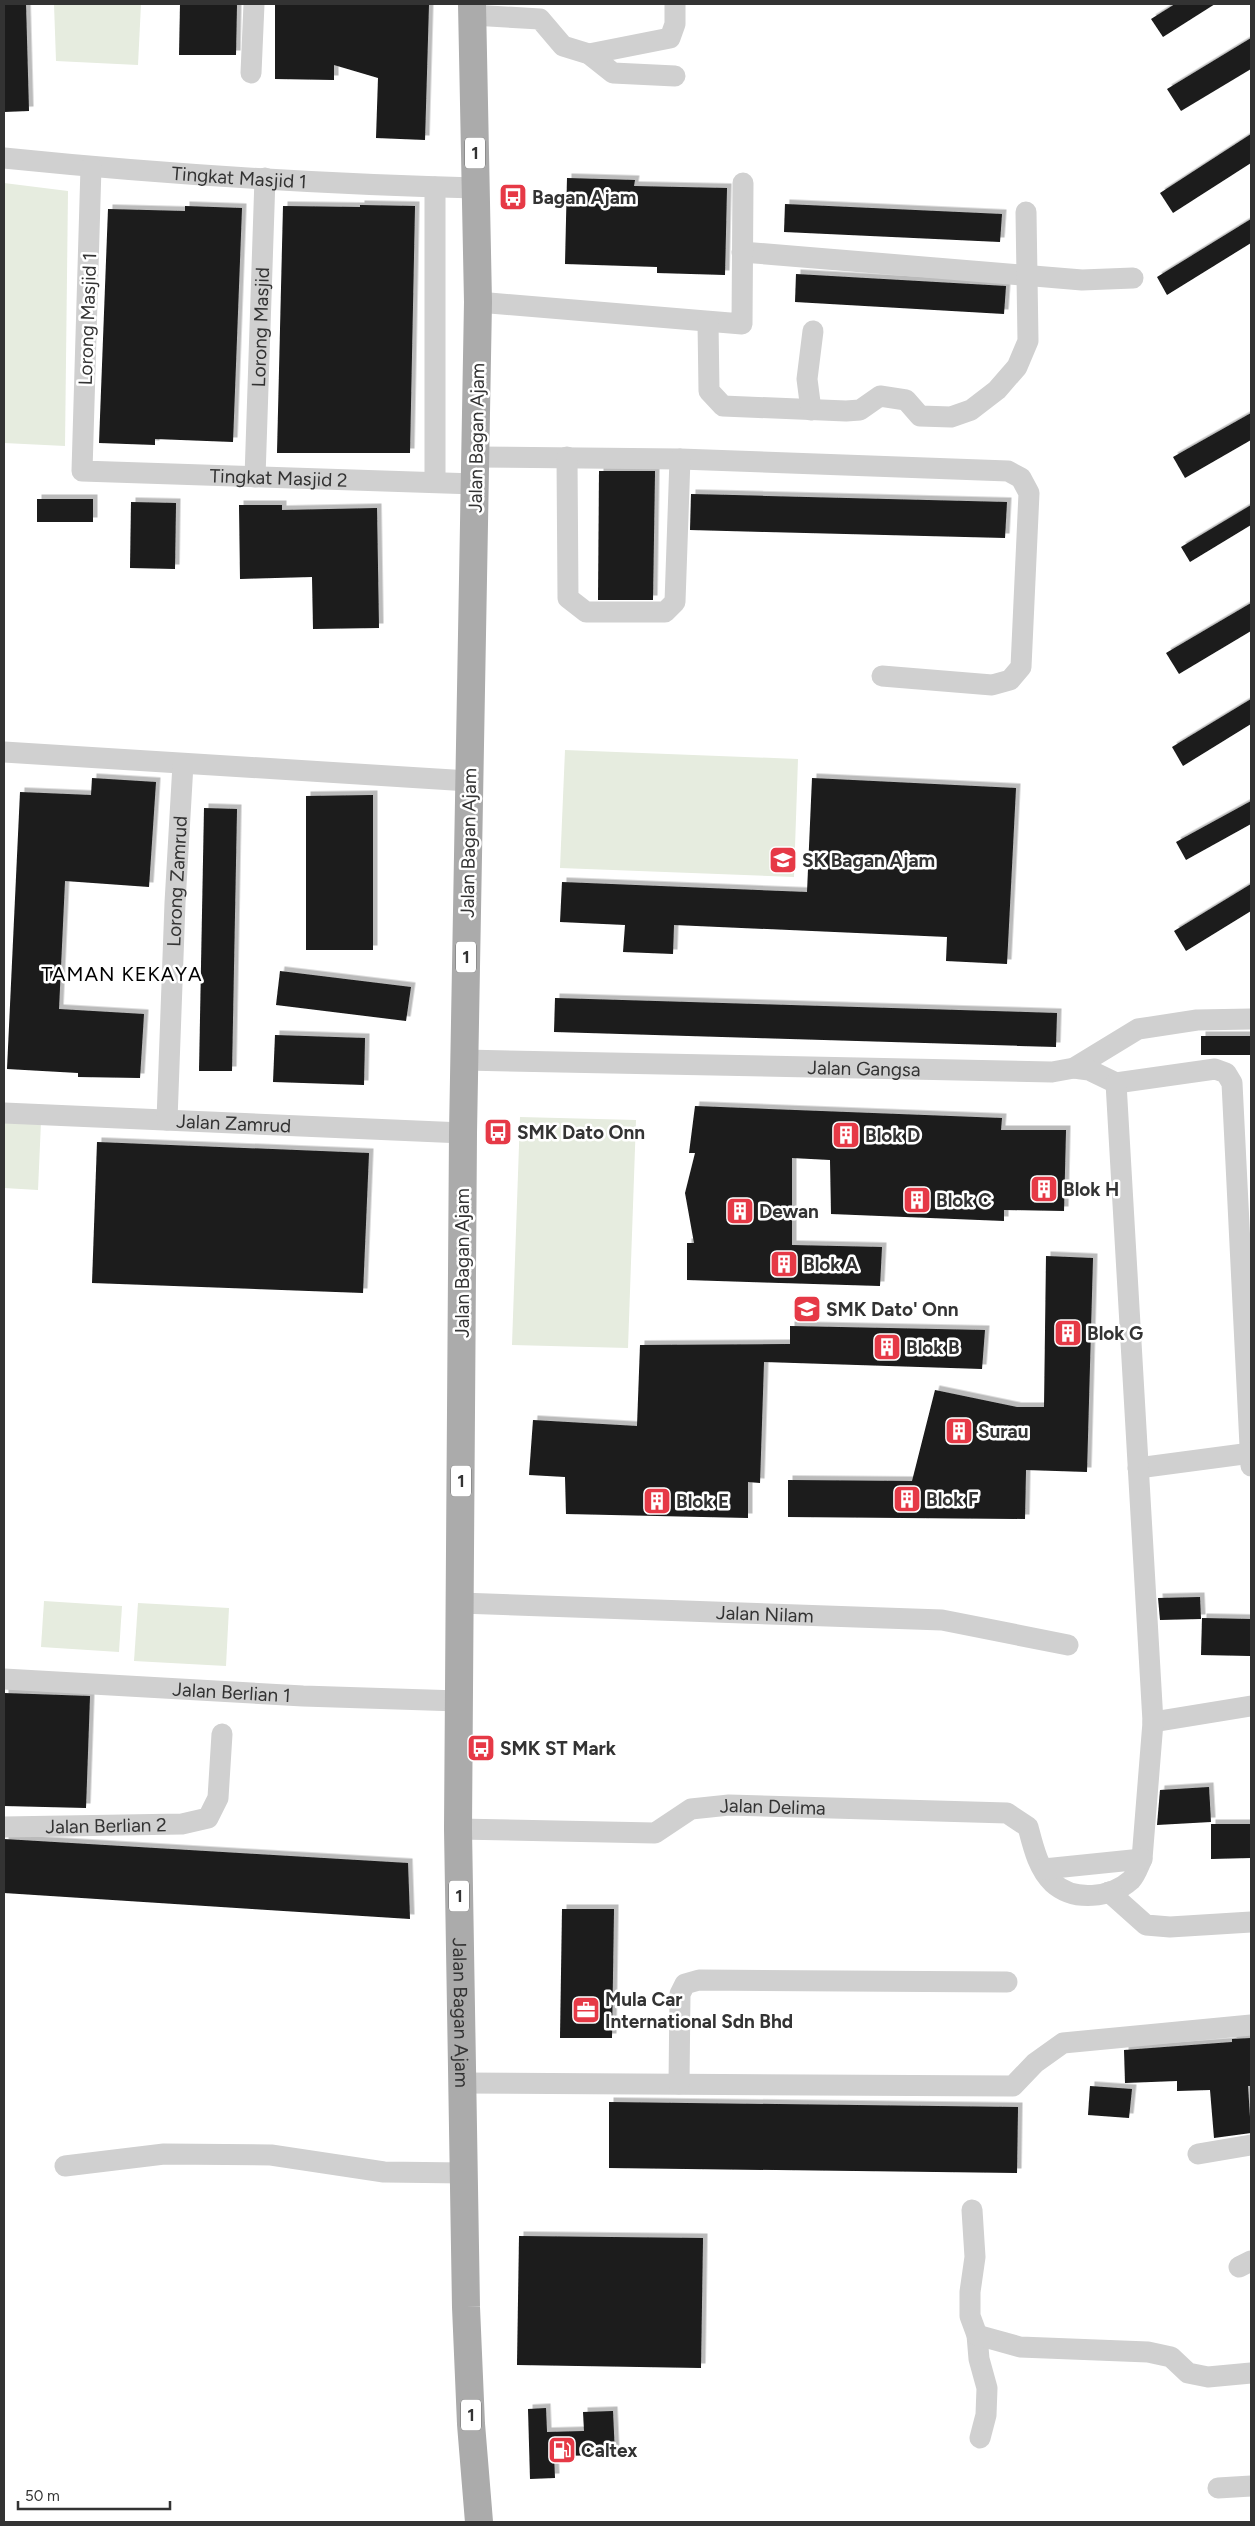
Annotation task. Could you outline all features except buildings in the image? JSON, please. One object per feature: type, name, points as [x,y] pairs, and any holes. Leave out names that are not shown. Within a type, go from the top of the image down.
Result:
[{"type":"main road","name":"Jalan Bagan Ajam","points":[[472,9],[478,302],[463,1132],[458,1829],[462,2083],[471,2424],[479,2522]]},
{"type":"street","points":[[251,73],[254,4]]},
{"type":"street","points":[[589,54],[670,38],[675,24],[675,4]]},
{"type":"street","points":[[472,9],[540,19],[563,46],[589,54],[614,73],[675,76]]},
{"type":"street","name":"Tingkat Masjid 1","points":[[4,158],[91,167],[265,178],[476,188]]},
{"type":"street","name":"Lorong Masjid 1","points":[[82,471],[91,167]]},
{"type":"street","name":"Lorong Masjid","points":[[255,477],[265,178]]},
{"type":"street","points":[[478,302],[742,324],[743,184]]},
{"type":"street","points":[[435,482],[436,187]]},
{"type":"street","points":[[708,322],[709,391],[723,406],[860,410],[880,396],[906,400],[920,416],[951,417],[972,410],[997,390],[1017,366],[1028,341],[1026,212]]},
{"type":"street","points":[[742,252],[1028,274],[1082,280],[1133,278]]},
{"type":"street","points":[[811,410],[807,379],[813,331]]},
{"type":"street","points":[[476,457],[680,459],[1008,471],[1020,478],[1029,493],[1022,667],[1010,680],[992,685],[882,676]]},
{"type":"street","points":[[567,457],[568,598],[586,612],[665,612],[675,602],[680,459]]},
{"type":"street","name":"Tingkat Masjid 2","points":[[82,471],[475,484]]},
{"type":"street","points":[[4,752],[469,781]]},
{"type":"street","name":"Lorong Zamrud","points":[[167,1120],[174,903],[183,764]]},
{"type":"street","name":"Jalan Gangsa","points":[[464,1060],[1052,1072],[1074,1068],[1138,1029],[1197,1020],[1251,1019]]},
{"type":"street","points":[[1074,1068],[1089,1070],[1116,1083],[1215,1069],[1226,1073],[1232,1083],[1251,1466]]},
{"type":"street","points":[[1049,1876],[1081,1897],[1109,1892],[1132,1879],[1142,1859],[1153,1722],[1116,1083]]},
{"type":"street","name":"Jalan Zamrud","points":[[4,1113],[463,1132]]},
{"type":"street","points":[[1138,1468],[1251,1453]]},
{"type":"street","name":"Jalan Nilam","points":[[460,1603],[942,1620],[1068,1645]]},
{"type":"street","name":"Jalan Berlian 1","points":[[4,1680],[303,1696],[459,1701]]},
{"type":"street","points":[[1153,1722],[1251,1706]]},
{"type":"street","name":"Jalan Berlian 2","points":[[4,1827],[182,1824],[208,1818],[218,1798],[222,1734]]},
{"type":"street","name":"Jalan Delima","points":[[458,1829],[655,1833],[691,1809],[729,1804],[1007,1813],[1028,1827],[1037,1858],[1049,1876]]},
{"type":"street","points":[[1049,1876],[1142,1859]]},
{"type":"street","points":[[1109,1892],[1146,1925],[1170,1927],[1251,1922]]},
{"type":"street","points":[[680,2084],[680,1994],[685,1984],[699,1980],[1007,1982]]},
{"type":"street","points":[[462,2083],[1013,2086],[1035,2063],[1063,2043],[1251,2025]]},
{"type":"street","points":[[1198,2154],[1251,2145]]},
{"type":"street","points":[[65,2166],[164,2154],[271,2155],[384,2172],[464,2173]]},
{"type":"street","points":[[972,2210],[975,2257],[970,2292],[970,2316],[977,2336],[979,2359],[987,2388],[986,2415],[980,2438]]},
{"type":"street","points":[[977,2336],[1020,2347],[1148,2352],[1171,2357],[1188,2373],[1208,2377],[1251,2373]]},
{"type":"street","points":[[1218,2488],[1251,2486]]},
{"type":"shaded area","points":[[54,4],[141,4],[138,65],[56,61]]},
{"type":"shaded area","points":[[4,183],[68,191],[65,446],[4,443]]},
{"type":"shaded area","points":[[565,750],[798,759],[794,877],[560,868]]},
{"type":"shaded area","points":[[520,1117],[636,1120],[628,1348],[512,1345]]},
{"type":"shaded area","points":[[4,1120],[41,1122],[38,1190],[4,1188]]},
{"type":"shaded area","points":[[44,1601],[122,1606],[119,1652],[41,1647]]},
{"type":"shaded area","points":[[138,1603],[229,1608],[226,1666],[134,1661]]},
{"type":"place","name":"Bagan Ajam","points":[[513,197]]},
{"type":"place","name":"SK Bagan Ajam","points":[[783,860]]},
{"type":"place","name":"SMK Dato Onn","points":[[498,1132]]},
{"type":"place","name":"Blok D","points":[[846,1135]]},
{"type":"place","name":"Blok H","points":[[1044,1189]]},
{"type":"place","name":"Blok C","points":[[917,1200]]},
{"type":"place","name":"Dewan","points":[[740,1211]]},
{"type":"place","name":"Blok A","points":[[784,1264]]},
{"type":"place","name":"SMK Dato' Onn","points":[[807,1309]]},
{"type":"place","name":"Blok G","points":[[1068,1333]]},
{"type":"place","name":"Blok B","points":[[887,1347]]},
{"type":"place","name":"Surau","points":[[959,1431]]},
{"type":"place","name":"Blok F","points":[[907,1499]]},
{"type":"place","name":"Blok E","points":[[657,1501]]},
{"type":"place","name":"SMK ST Mark","points":[[481,1748]]},
{"type":"place","name":"Mula Car International Sdn Bhd","points":[[586,2010]]},
{"type":"place","name":"Caltex","points":[[562,2450]]},
{"type":"district","name":"TAMAN KEKAYA","points":[[122,974]]}]
